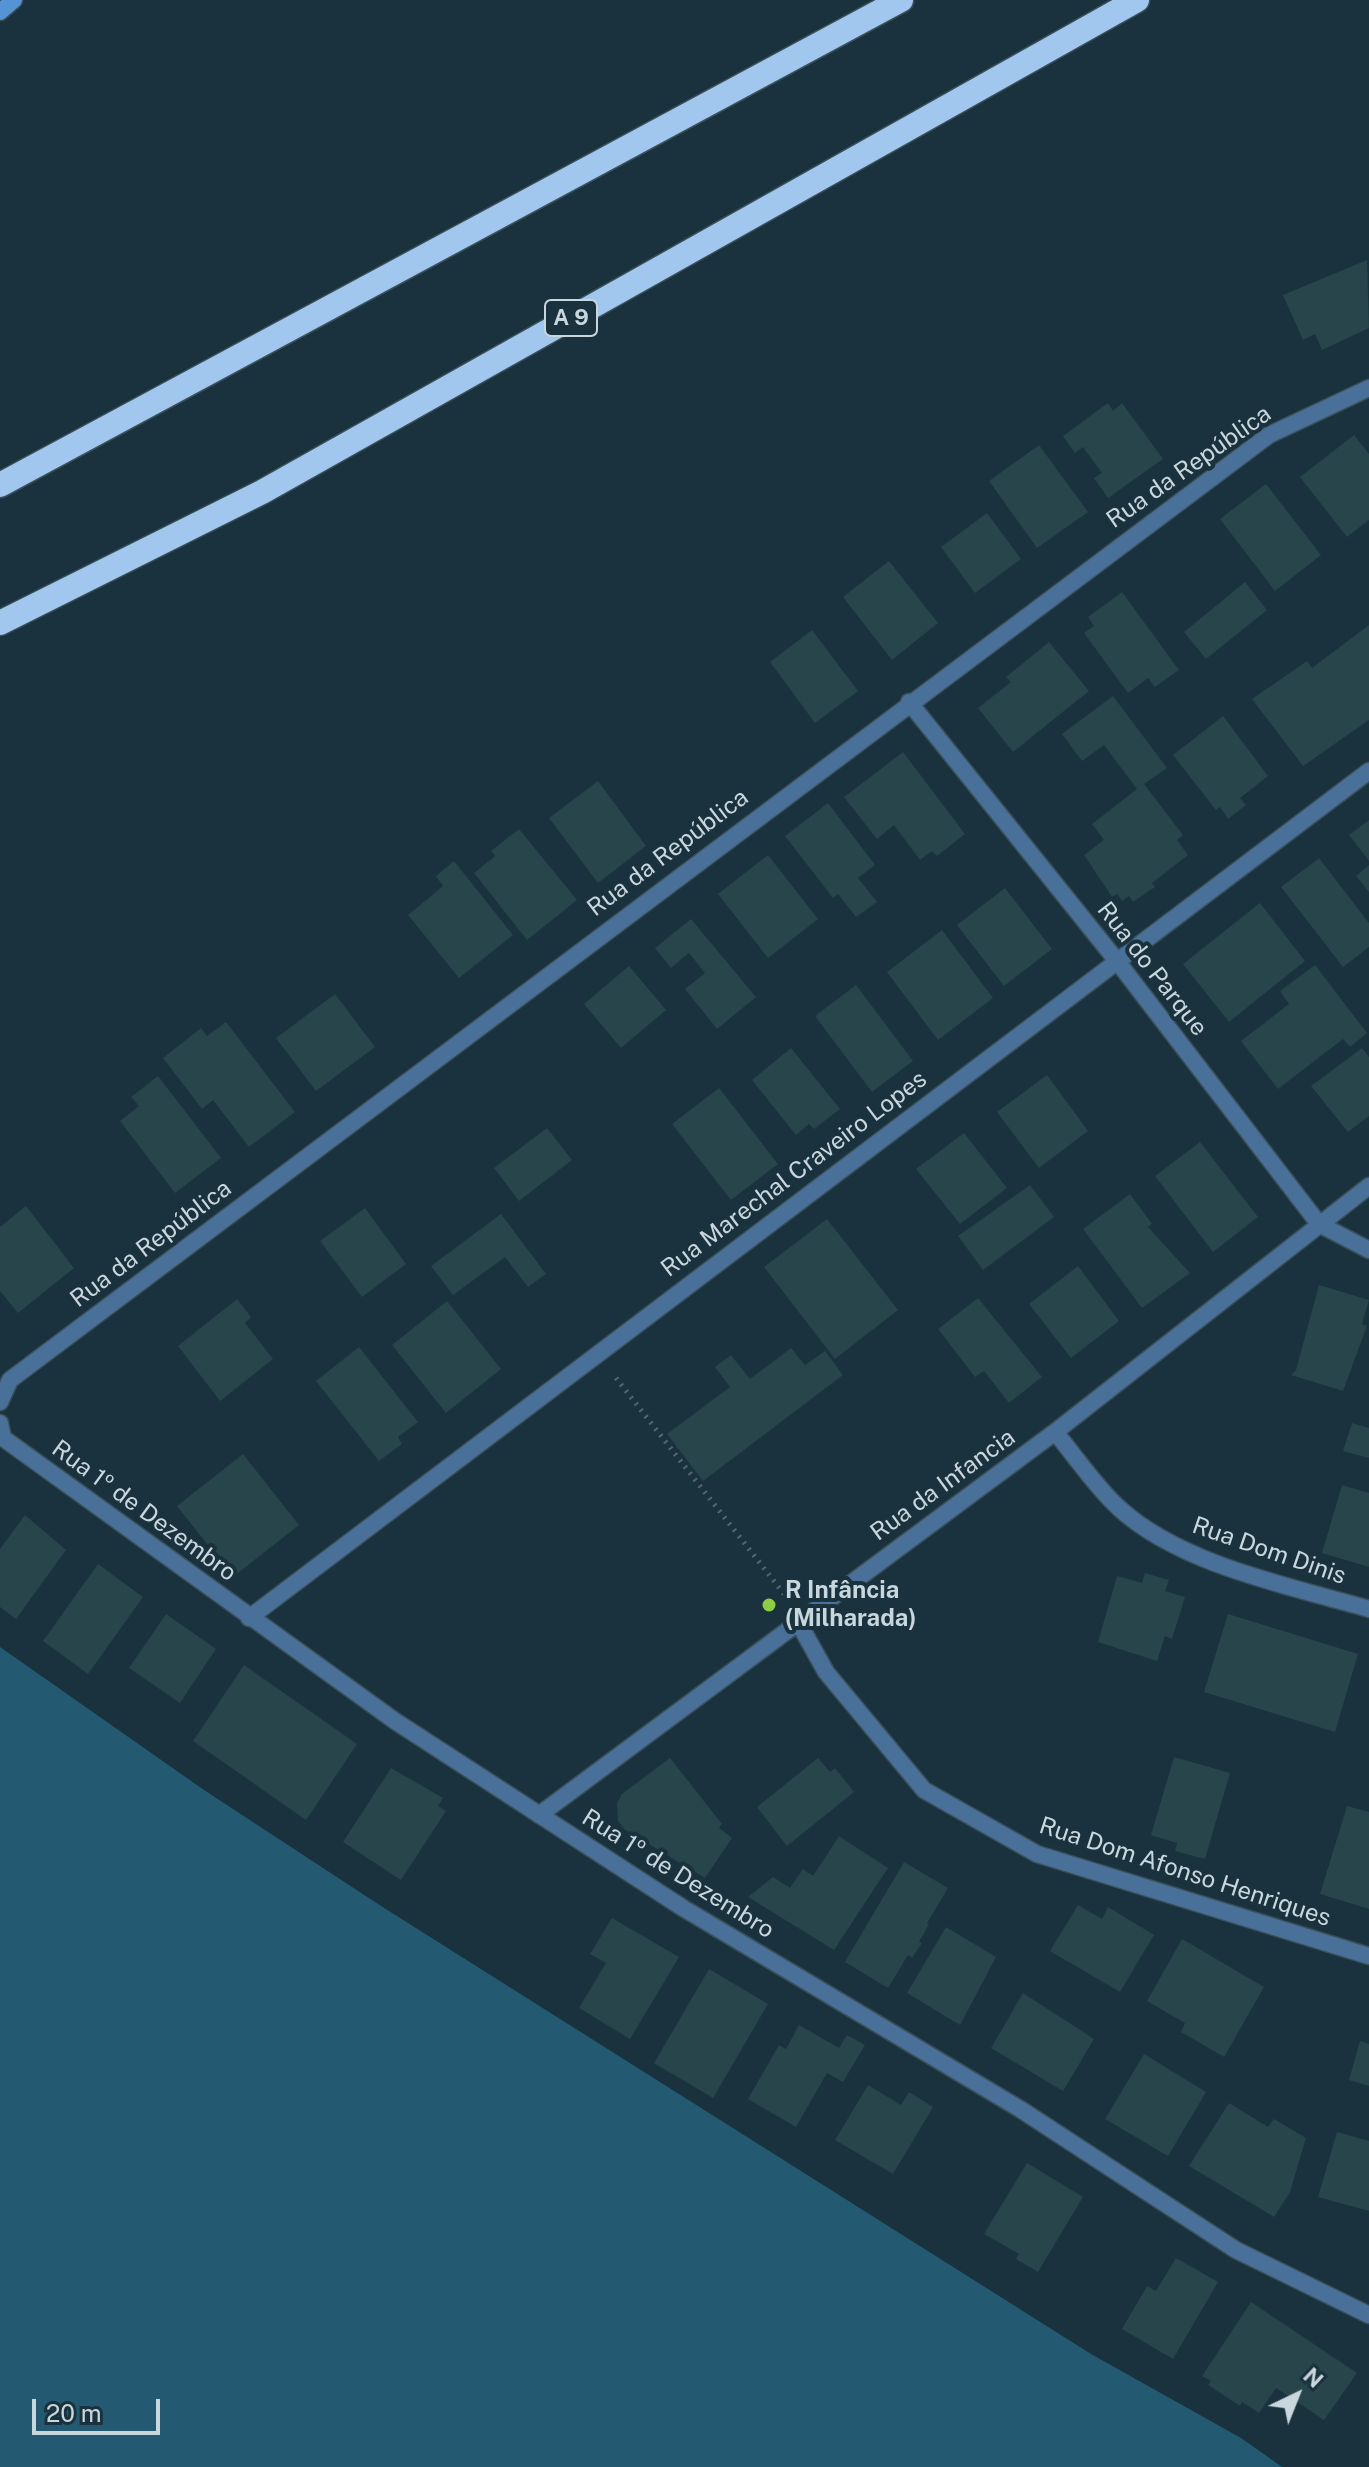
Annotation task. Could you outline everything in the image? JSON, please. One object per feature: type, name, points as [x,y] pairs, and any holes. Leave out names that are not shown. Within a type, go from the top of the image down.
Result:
[{"type":"highway","points":[[0,485],[901,0]]},
{"type":"highway","name":"A 9","points":[[0,623],[262,492],[1137,0]]},
{"type":"street","points":[[0,12],[14,0]]},
{"type":"street","name":"Rua da República","points":[[0,1402],[10,1380],[909,702],[1269,435],[1369,388]]},
{"type":"street","name":"Rua do Parque","points":[[909,702],[1117,961],[1319,1224],[1369,1250]]},
{"type":"street","name":"Rua Marechal Craveiro Lopes","points":[[249,1618],[1369,771]]},
{"type":"street","name":"Rua da Infancia","points":[[539,1815],[797,1620],[1055,1432],[1369,1186]]},
{"type":"street","name":"Rua 1º de Dezembro","points":[[0,1423],[3,1438],[395,1721],[683,1908],[1020,2109],[1236,2250],[1367,2316]]},
{"type":"street","name":"Rua Dom Dinis","points":[[1055,1432],[1119,1509],[1175,1545],[1238,1571],[1369,1609]]},
{"type":"street","name":"Rua Dom Afonso Henriques","points":[[797,1620],[826,1672],[924,1790],[1037,1854],[1369,1956]]},
{"type":"path","points":[[597,1354],[783,1592]]},
{"type":"shaded area","points":[[0,1647],[204,1790],[381,1906],[1091,2354],[1241,2438],[1282,2467],[0,2467]]},
{"type":"building","points":[[1367,260],[1369,328],[1322,350],[1315,334],[1303,340],[1283,295]]},
{"type":"building","points":[[1108,403],[1113,411],[1122,403],[1163,459],[1108,498],[1094,478],[1102,473],[1083,447],[1075,453],[1063,436]]},
{"type":"building","points":[[1354,435],[1369,454],[1369,520],[1347,537],[1300,477]]},
{"type":"building","points":[[1039,445],[1088,512],[1037,548],[989,481]]},
{"type":"building","points":[[1266,484],[1321,555],[1275,591],[1220,519]]},
{"type":"building","points":[[987,513],[1021,559],[975,593],[941,547]]},
{"type":"building","points":[[889,561],[938,623],[892,660],[843,597]]},
{"type":"building","points":[[1245,582],[1267,610],[1206,659],[1184,632]]},
{"type":"building","points":[[1122,592],[1179,670],[1155,687],[1148,678],[1128,693],[1084,633],[1094,626],[1088,617]]},
{"type":"building","points":[[1369,625],[1369,720],[1303,766],[1252,699],[1307,661],[1312,668]]},
{"type":"building","points":[[812,630],[858,691],[815,723],[770,662]]},
{"type":"building","points":[[1049,642],[1089,691],[1013,752],[978,708],[1011,682],[1006,677]]},
{"type":"building","points":[[1113,696],[1167,768],[1144,784],[1183,835],[1177,840],[1188,855],[1152,883],[1155,887],[1133,902],[1129,896],[1122,901],[1117,894],[1112,897],[1084,855],[1104,840],[1092,824],[1137,789],[1104,745],[1082,761],[1062,734]]},
{"type":"building","points":[[1223,716],[1268,776],[1240,798],[1246,805],[1228,819],[1220,807],[1216,810],[1173,755]]},
{"type":"building","points":[[903,752],[965,834],[937,856],[932,851],[920,860],[894,825],[877,839],[844,797]]},
{"type":"building","points":[[598,781],[646,846],[598,883],[549,818]]},
{"type":"building","points":[[828,803],[875,865],[858,878],[877,902],[856,917],[838,894],[833,898],[785,836]]},
{"type":"building","points":[[1369,820],[1369,861],[1349,835]]},
{"type":"building","points":[[519,829],[577,900],[527,940],[474,873],[495,856],[491,851]]},
{"type":"building","points":[[768,855],[818,919],[768,958],[718,894]]},
{"type":"building","points":[[1319,858],[1369,923],[1369,947],[1343,967],[1281,887]]},
{"type":"building","points":[[454,861],[513,935],[459,978],[408,915],[443,886],[436,876]]},
{"type":"building","points":[[1369,865],[1369,892],[1356,876]]},
{"type":"building","points":[[1005,888],[1052,949],[1004,986],[957,925]]},
{"type":"building","points":[[1260,903],[1305,961],[1229,1022],[1183,964]]},
{"type":"building","points":[[691,919],[756,997],[717,1029],[685,989],[705,973],[689,953],[671,968],[655,948]]},
{"type":"building","points":[[942,930],[993,998],[938,1040],[887,972]]},
{"type":"building","points":[[1315,965],[1367,1033],[1350,1047],[1343,1039],[1278,1089],[1241,1041],[1289,1004],[1280,991]]},
{"type":"building","points":[[629,966],[666,1010],[621,1048],[584,1004]]},
{"type":"building","points":[[856,985],[913,1061],[872,1092],[815,1016]]},
{"type":"building","points":[[335,994],[375,1047],[316,1091],[276,1038]]},
{"type":"building","points":[[226,1022],[295,1112],[249,1147],[213,1100],[202,1109],[163,1058],[201,1028],[207,1036]]},
{"type":"building","points":[[791,1048],[840,1109],[814,1129],[809,1124],[796,1135],[752,1080]]},
{"type":"building","points":[[1362,1048],[1369,1057],[1369,1116],[1348,1132],[1311,1086]]},
{"type":"building","points":[[1047,1075],[1088,1131],[1039,1168],[997,1112]]},
{"type":"building","points":[[158,1076],[221,1158],[175,1193],[120,1121],[139,1106],[131,1097]]},
{"type":"building","points":[[719,1088],[778,1164],[731,1200],[672,1124]]},
{"type":"building","points":[[547,1128],[572,1160],[519,1201],[494,1168]]},
{"type":"building","points":[[964,1133],[1007,1188],[960,1224],[916,1169]]},
{"type":"building","points":[[1200,1142],[1258,1217],[1213,1252],[1155,1176]]},
{"type":"building","points":[[1030,1185],[1054,1217],[983,1270],[958,1236]]},
{"type":"building","points":[[1130,1194],[1152,1224],[1148,1227],[1190,1273],[1142,1308],[1083,1229]]},
{"type":"building","points":[[26,1206],[74,1268],[18,1313],[0,1291],[0,1227]]},
{"type":"building","points":[[365,1208],[406,1264],[362,1297],[320,1241]]},
{"type":"building","points":[[501,1214],[546,1274],[528,1287],[505,1257],[453,1295],[431,1266]]},
{"type":"building","points":[[827,1219],[898,1310],[835,1359],[764,1267]]},
{"type":"building","points":[[1078,1266],[1119,1321],[1071,1358],[1029,1304]]},
{"type":"building","points":[[1319,1285],[1369,1300],[1362,1324],[1367,1326],[1343,1391],[1291,1375],[1296,1370]]},
{"type":"building","points":[[978,1298],[1042,1377],[1009,1403],[984,1371],[975,1377],[938,1329]]},
{"type":"building","points":[[237,1299],[251,1317],[245,1323],[273,1359],[220,1401],[178,1346]]},
{"type":"building","points":[[447,1301],[501,1369],[446,1413],[392,1345]]},
{"type":"building","points":[[359,1347],[418,1422],[398,1437],[402,1444],[379,1461],[316,1381]]},
{"type":"building","points":[[791,1348],[805,1365],[825,1351],[843,1375],[703,1481],[667,1434],[730,1387],[715,1367],[731,1355],[750,1379]]},
{"type":"building","points":[[1352,1423],[1369,1428],[1369,1458],[1343,1451]]},
{"type":"building","points":[[243,1454],[299,1525],[233,1577],[177,1506]]},
{"type":"building","points":[[1342,1485],[1369,1493],[1369,1567],[1322,1553]]},
{"type":"building","points":[[25,1515],[66,1550],[16,1619],[0,1607],[0,1549]]},
{"type":"building","points":[[98,1564],[143,1597],[88,1674],[43,1641]]},
{"type":"building","points":[[1145,1573],[1169,1580],[1165,1591],[1185,1597],[1172,1639],[1165,1636],[1157,1661],[1098,1642],[1117,1576],[1142,1583]]},
{"type":"building","points":[[166,1614],[216,1649],[180,1703],[129,1668]]},
{"type":"building","points":[[1228,1614],[1358,1654],[1335,1732],[1204,1692]]},
{"type":"building","points":[[244,1665],[357,1744],[306,1820],[193,1741]]},
{"type":"building","points":[[1174,1757],[1230,1773],[1205,1859],[1175,1851],[1177,1843],[1151,1835]]},
{"type":"building","points":[[670,1758],[722,1824],[719,1828],[732,1838],[705,1878],[624,1829],[618,1821],[617,1803],[622,1794]]},
{"type":"building","points":[[818,1758],[830,1772],[835,1768],[854,1792],[787,1846],[757,1807]]},
{"type":"building","points":[[391,1768],[443,1798],[438,1806],[446,1811],[401,1880],[343,1842]]},
{"type":"building","points":[[1347,1806],[1369,1812],[1369,1909],[1320,1894]]},
{"type":"building","points":[[839,1836],[888,1868],[834,1950],[748,1897],[773,1877],[790,1888],[803,1869],[813,1876]]},
{"type":"building","points":[[904,1862],[948,1888],[927,1923],[919,1942],[922,1943],[912,1958],[908,1955],[888,1988],[845,1962]]},
{"type":"building","points":[[1078,1905],[1102,1919],[1108,1907],[1154,1935],[1120,1992],[1050,1951]]},
{"type":"building","points":[[612,1918],[679,1957],[630,2039],[579,2008],[606,1963],[590,1954]]},
{"type":"building","points":[[946,1927],[996,1957],[960,2025],[907,1993]]},
{"type":"building","points":[[1182,1939],[1264,1987],[1224,2057],[1181,2032],[1185,2023],[1147,2001]]},
{"type":"building","points":[[709,1969],[768,2004],[713,2098],[654,2063]]},
{"type":"building","points":[[1023,1993],[1094,2039],[1063,2091],[991,2048]]},
{"type":"building","points":[[799,2025],[839,2048],[847,2035],[865,2045],[843,2082],[827,2073],[796,2127],[748,2099],[779,2045],[786,2049]]},
{"type":"building","points":[[1360,2041],[1369,2044],[1369,2086],[1349,2080]]},
{"type":"building","points":[[1144,2054],[1206,2092],[1168,2156],[1105,2119]]},
{"type":"building","points":[[868,2085],[901,2105],[909,2092],[933,2107],[893,2174],[835,2140]]},
{"type":"building","points":[[1229,2103],[1268,2127],[1274,2119],[1306,2138],[1290,2192],[1274,2217],[1189,2166]]},
{"type":"building","points":[[1337,2132],[1369,2141],[1369,2211],[1318,2197]]},
{"type":"building","points":[[1027,2163],[1083,2197],[1038,2272],[1016,2259],[1019,2254],[984,2234]]},
{"type":"building","points":[[1176,2258],[1218,2282],[1173,2359],[1122,2329],[1147,2286],[1156,2291]]},
{"type":"building","points":[[1251,2302],[1357,2373],[1324,2420],[1276,2388],[1259,2413],[1242,2402],[1240,2406],[1208,2385],[1211,2381],[1202,2376]]},
{"type":"place","name":"R Infância (Milharada)","points":[[769,1605]]}]
